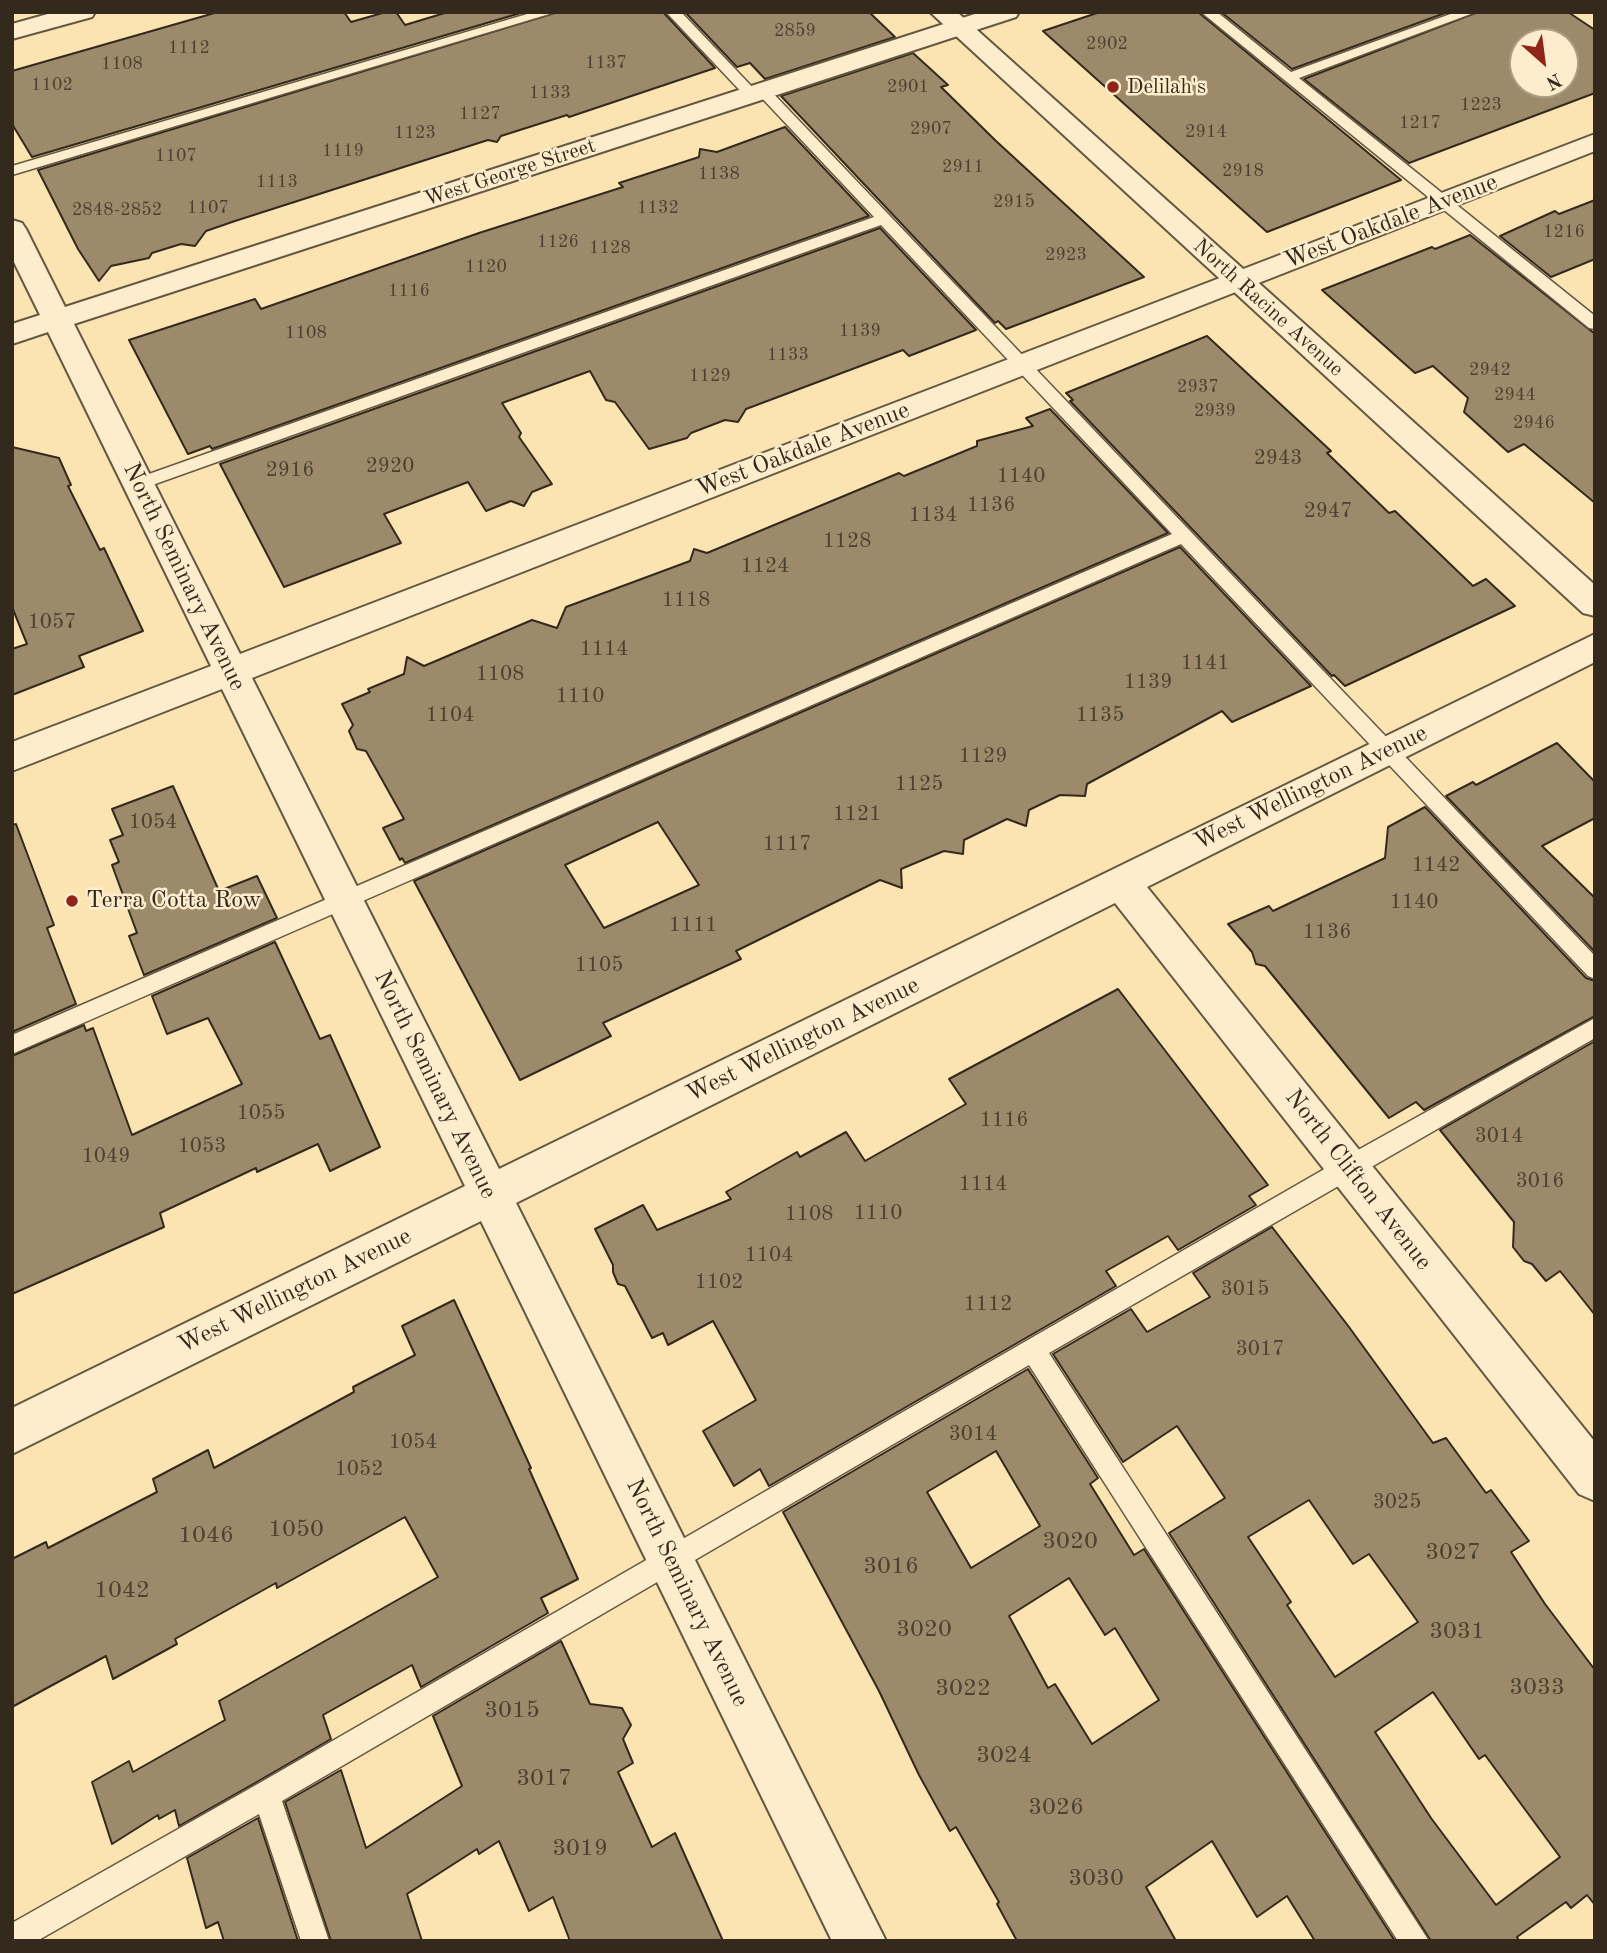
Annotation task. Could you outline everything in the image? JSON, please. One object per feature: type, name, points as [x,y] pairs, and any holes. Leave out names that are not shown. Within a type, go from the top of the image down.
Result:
[{"type":"street","points":[[12,32],[83,12]]},
{"type":"street","name":"West George Street","points":[[12,334],[758,93],[950,20],[1007,12]]},
{"type":"street","name":"North Racine Avenue","points":[[950,20],[1595,604]]},
{"type":"street","name":"West Oakdale Avenue","points":[[12,757],[1595,142]]},
{"type":"street","name":"North Seminary Avenue","points":[[12,229],[859,1941]]},
{"type":"street","name":"West Wellington Avenue","points":[[12,1432],[1595,647]]},
{"type":"street","name":"North Clifton Avenue","points":[[1121,882],[1595,1478]]},
{"type":"lane","points":[[12,171],[549,12]]},
{"type":"lane","points":[[673,12],[884,219],[1595,970]]},
{"type":"lane","points":[[1208,12],[1595,324]]},
{"type":"lane","points":[[1289,77],[1469,12]]},
{"type":"lane","points":[[138,484],[884,219]]},
{"type":"lane","points":[[12,1045],[1184,536]]},
{"type":"lane","points":[[12,1939],[1595,1027]]},
{"type":"lane","points":[[1033,1350],[1415,1941]]},
{"type":"lane","points":[[266,1795],[315,1941]]},
{"type":"building","points":[[218,12],[344,12],[351,22],[386,12],[396,12],[405,25],[448,12],[524,12],[32,157],[12,124],[12,71]]},
{"type":"building","points":[[558,12],[663,12],[715,68],[569,117],[567,115],[501,136],[497,142],[488,140],[206,231],[195,246],[181,244],[152,253],[149,258],[111,266],[99,281],[78,249],[38,170]]},
{"type":"building","points":[[685,12],[869,12],[895,37],[765,79],[750,63],[737,67]]},
{"type":"building","points":[[1100,12],[1198,12],[1401,180],[1267,232],[1043,31]]},
{"type":"building","points":[[1221,12],[1448,12],[1292,69]]},
{"type":"building","points":[[1478,12],[1568,12],[1595,30],[1595,93],[1409,163],[1304,79]]},
{"type":"building","points":[[913,53],[948,85],[941,87],[996,141],[1144,277],[1006,329],[998,321],[995,323],[781,96]]},
{"type":"building","points":[[785,127],[869,216],[212,449],[210,446],[188,454],[129,340],[255,299],[261,309],[479,233],[623,187],[619,183],[699,157],[700,149],[717,152]]},
{"type":"building","points":[[1595,200],[1595,259],[1551,277],[1500,236],[1555,211],[1559,214]]},
{"type":"building","points":[[880,228],[976,330],[909,356],[903,350],[746,409],[738,422],[725,420],[691,433],[687,438],[649,449],[615,402],[606,400],[590,371],[502,403],[521,433],[519,437],[552,484],[532,492],[524,506],[511,501],[486,511],[468,482],[384,514],[401,543],[284,587],[220,464]]},
{"type":"building","points":[[1470,235],[1595,334],[1595,503],[1524,444],[1508,452],[1464,412],[1468,398],[1433,366],[1415,373],[1322,290]]},
{"type":"building","points":[[1207,336],[1331,451],[1327,453],[1389,513],[1395,511],[1473,586],[1486,579],[1515,606],[1345,686],[1332,676],[1070,401],[1073,400],[1066,393]]},
{"type":"building","points":[[1050,409],[1168,533],[405,863],[402,858],[400,860],[383,828],[404,819],[366,751],[357,749],[349,731],[353,725],[342,704],[370,692],[368,689],[404,674],[407,657],[424,666],[532,620],[557,628],[566,607],[690,561],[694,549],[707,553],[899,473],[904,476],[977,446],[977,441],[1033,426],[1026,418]]},
{"type":"building","points":[[12,447],[59,458],[71,485],[68,486],[100,550],[104,548],[143,631],[79,656],[84,667],[12,695],[12,649],[27,644],[12,607]]},
{"type":"building","points":[[1180,547],[1311,686],[1232,722],[1222,711],[1087,784],[1085,796],[1060,795],[1029,810],[1026,826],[1007,819],[964,840],[963,854],[944,851],[901,869],[902,888],[880,880],[736,951],[741,959],[603,1023],[611,1036],[520,1080],[414,881]],"holes":[[[658,822],[699,885],[604,928],[565,865]]]},
{"type":"building","points":[[1557,743],[1595,782],[1595,818],[1542,846],[1595,898],[1595,952],[1446,796],[1473,782],[1476,785]]},
{"type":"building","points":[[173,786],[219,891],[257,876],[277,918],[144,975],[129,936],[137,933],[112,865],[119,862],[110,840],[123,835],[112,809]]},
{"type":"building","points":[[1425,807],[1586,978],[1595,981],[1595,1016],[1424,1110],[1416,1102],[1389,1118],[1265,966],[1256,964],[1252,952],[1228,924],[1269,906],[1273,911],[1385,858],[1388,827]]},
{"type":"building","points":[[16,824],[54,925],[47,928],[76,1004],[12,1032],[12,825]]},
{"type":"building","points":[[275,942],[320,1039],[330,1035],[380,1147],[330,1171],[318,1144],[257,1172],[256,1168],[160,1213],[164,1227],[12,1294],[12,1056],[84,1025],[86,1031],[93,1028],[132,1135],[242,1084],[208,1018],[167,1034],[152,996]]},
{"type":"building","points":[[1118,989],[1268,1185],[1249,1196],[1256,1205],[1178,1250],[1168,1236],[1106,1271],[1116,1286],[769,1486],[760,1469],[734,1486],[703,1431],[756,1400],[713,1321],[668,1345],[663,1333],[652,1338],[625,1286],[618,1284],[613,1265],[595,1229],[643,1205],[657,1230],[731,1199],[726,1192],[797,1152],[800,1157],[846,1132],[865,1161],[966,1104],[949,1079]]},
{"type":"building","points":[[1595,1041],[1595,1315],[1560,1271],[1546,1281],[1532,1264],[1524,1261],[1513,1247],[1514,1222],[1440,1130]]},
{"type":"building","points":[[1272,1227],[1433,1443],[1446,1438],[1486,1493],[1491,1490],[1529,1541],[1511,1552],[1545,1604],[1595,1670],[1595,1905],[1587,1895],[1571,1908],[1566,1902],[1517,1937],[1519,1941],[1431,1941],[1169,1533],[1225,1498],[1177,1426],[1123,1462],[1053,1354],[1131,1309],[1147,1332],[1210,1297],[1193,1273]],"holes":[[[1309,1500],[1353,1564],[1369,1554],[1418,1622],[1335,1677],[1287,1605],[1291,1602],[1248,1537]],[[1433,1692],[1479,1759],[1485,1755],[1560,1857],[1496,1905],[1431,1818],[1375,1732]]]},
{"type":"building","points":[[454,1300],[531,1468],[529,1469],[578,1579],[541,1598],[548,1613],[421,1687],[412,1665],[323,1715],[331,1739],[255,1783],[179,1826],[175,1810],[159,1819],[158,1815],[112,1844],[92,1782],[129,1761],[133,1772],[225,1720],[219,1701],[438,1577],[405,1517],[277,1588],[276,1583],[175,1639],[177,1644],[113,1679],[106,1656],[12,1707],[12,1559],[46,1542],[48,1548],[157,1492],[153,1479],[208,1450],[214,1468],[354,1392],[353,1387],[415,1355],[402,1326]]},
{"type":"building","points":[[1028,1369],[1098,1478],[1090,1484],[1134,1555],[1144,1549],[1395,1941],[1315,1941],[1287,1896],[1257,1917],[1212,1841],[1146,1887],[1176,1941],[1017,1941],[997,1904],[999,1902],[956,1827],[950,1831],[919,1775],[879,1691],[783,1512]],"holes":[[[996,1451],[1040,1526],[971,1568],[927,1492]],[[1069,1578],[1105,1635],[1115,1628],[1159,1700],[1092,1744],[1055,1684],[1048,1688],[1009,1616]]]},
{"type":"building","points":[[561,1641],[590,1704],[622,1708],[631,1725],[623,1739],[633,1763],[618,1772],[652,1847],[675,1833],[723,1941],[570,1941],[553,1897],[529,1911],[499,1841],[479,1854],[477,1849],[407,1894],[422,1941],[331,1941],[285,1802],[341,1770],[366,1848],[462,1786],[433,1716]]},
{"type":"building","points":[[258,1818],[298,1941],[224,1941],[218,1922],[206,1928],[187,1858]]},
{"type":"place","name":"Delilah's","points":[[1113,87]]},
{"type":"place","name":"Terra Cotta Row","points":[[72,901]]}]
